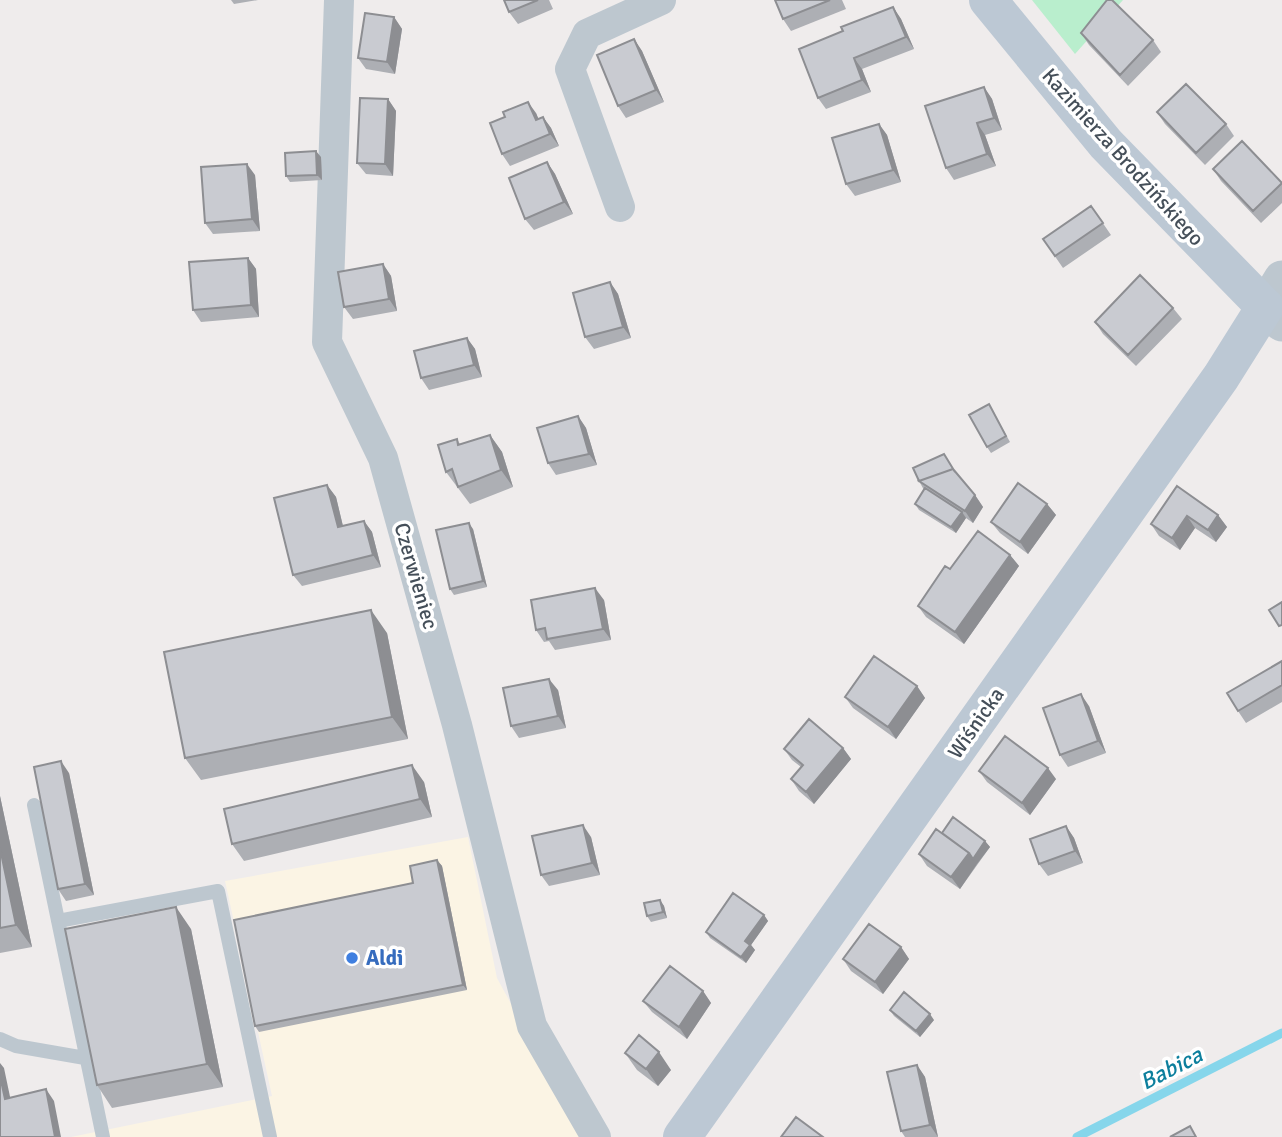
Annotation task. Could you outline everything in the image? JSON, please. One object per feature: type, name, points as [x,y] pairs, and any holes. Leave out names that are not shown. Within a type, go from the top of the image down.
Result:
[{"type":"main road","name":"Kazimierza Brodzińskiego","points":[[988,0],[1106,144],[1276,303]]},
{"type":"main road","name":"Wiśnicka","points":[[682,1137],[1276,303]]},
{"type":"street","name":"Czerwieniec","points":[[339,0],[327,342],[383,458],[457,725],[531,1026],[596,1137]]},
{"type":"street","points":[[620,207],[570,69],[587,34],[661,0]]},
{"type":"lane","points":[[34,805],[103,1137]]},
{"type":"lane","points":[[58,921],[218,891],[270,1137]]},
{"type":"lane","points":[[0,1039],[16,1046],[85,1058]]},
{"type":"shaded area","points":[[468,837],[497,978],[583,1137],[71,1137],[272,1096],[225,881]]},
{"type":"green space","points":[[1032,0],[1123,0],[1075,54]]},
{"type":"building","points":[[504,0],[538,0],[509,12]]},
{"type":"building","points":[[775,0],[830,0],[783,19]]},
{"type":"building","points":[[1107,0],[1112,0],[1153,40],[1120,75],[1081,33]]},
{"type":"building","points":[[893,7],[906,37],[854,58],[862,80],[818,98],[799,49],[843,31],[841,27]]},
{"type":"building","points":[[365,13],[394,17],[387,62],[358,58]]},
{"type":"building","points":[[634,39],[656,90],[618,106],[597,55]]},
{"type":"building","points":[[1186,84],[1226,124],[1196,153],[1157,112]]},
{"type":"building","points":[[984,87],[994,118],[977,123],[987,154],[946,168],[925,106]]},
{"type":"building","points":[[360,98],[388,99],[385,164],[357,163]]},
{"type":"building","points":[[528,102],[536,120],[543,117],[550,134],[502,154],[490,123],[505,117],[503,112]]},
{"type":"building","points":[[879,124],[893,170],[846,184],[832,138]]},
{"type":"building","points":[[1242,141],[1282,183],[1253,211],[1213,169]]},
{"type":"building","points":[[316,151],[317,175],[286,176],[285,153]]},
{"type":"building","points":[[547,162],[564,202],[525,219],[509,178]]},
{"type":"building","points":[[247,164],[252,219],[205,223],[201,167]]},
{"type":"building","points":[[1091,206],[1103,223],[1055,256],[1043,239]]},
{"type":"building","points":[[248,258],[251,305],[193,310],[189,262]]},
{"type":"building","points":[[383,264],[389,299],[344,307],[338,272]]},
{"type":"building","points":[[1140,275],[1173,308],[1128,355],[1095,322]]},
{"type":"building","points":[[610,282],[623,327],[585,337],[573,293]]},
{"type":"building","points":[[467,338],[474,365],[421,378],[414,351]]},
{"type":"building","points":[[989,404],[1006,436],[987,447],[969,415]]},
{"type":"building","points":[[578,416],[589,454],[548,463],[537,428]]},
{"type":"building","points":[[490,435],[501,470],[458,487],[452,469],[446,472],[438,445],[457,439],[458,445]]},
{"type":"building","points":[[944,454],[955,472],[953,469],[919,481],[913,468]]},
{"type":"building","points":[[953,469],[975,495],[965,511],[919,481]]},
{"type":"building","points":[[1018,483],[1047,504],[1020,542],[991,522]]},
{"type":"building","points":[[327,485],[338,527],[364,521],[373,555],[293,575],[274,498]]},
{"type":"building","points":[[1177,486],[1218,515],[1208,530],[1187,516],[1172,538],[1151,524]]},
{"type":"building","points":[[925,488],[962,512],[951,527],[915,504]]},
{"type":"building","points":[[469,523],[483,581],[450,589],[436,530]]},
{"type":"building","points":[[978,531],[1010,555],[955,632],[918,606],[945,566],[950,569]]},
{"type":"building","points":[[595,588],[603,629],[547,639],[545,628],[536,630],[531,600]]},
{"type":"building","points":[[1282,602],[1282,625],[1279,626],[1269,610]]},
{"type":"building","points":[[371,610],[392,717],[185,758],[164,652]]},
{"type":"building","points":[[874,656],[917,686],[888,727],[845,697]]},
{"type":"building","points":[[1282,661],[1282,685],[1238,711],[1227,693]]},
{"type":"building","points":[[549,679],[558,716],[511,726],[503,688]]},
{"type":"building","points":[[1081,694],[1098,741],[1060,755],[1043,708]]},
{"type":"building","points":[[809,719],[843,748],[806,792],[791,779],[803,765],[784,749]]},
{"type":"building","points":[[1005,736],[1048,768],[1022,803],[979,771]]},
{"type":"building","points":[[61,761],[85,884],[58,889],[34,767]]},
{"type":"building","points":[[412,765],[420,799],[232,844],[224,809]]},
{"type":"building","points":[[953,817],[985,841],[973,859],[942,833]]},
{"type":"building","points":[[583,825],[592,863],[541,875],[532,836]]},
{"type":"building","points":[[1066,826],[1075,851],[1039,864],[1030,839]]},
{"type":"building","points":[[936,829],[969,853],[951,877],[919,854]]},
{"type":"building","points":[[0,848],[16,925],[0,928]]},
{"type":"building","name":"Aldi","points":[[437,860],[463,985],[255,1026],[234,920],[413,883],[410,866]]},
{"type":"building","points":[[733,893],[764,915],[745,941],[750,945],[741,957],[706,932]]},
{"type":"building","points":[[660,900],[663,912],[647,916],[644,903]]},
{"type":"building","points":[[176,907],[207,1064],[97,1085],[65,929]]},
{"type":"building","points":[[869,924],[901,947],[875,982],[843,959]]},
{"type":"building","points":[[670,966],[703,991],[679,1027],[643,1001]]},
{"type":"building","points":[[904,992],[930,1014],[916,1031],[890,1010]]},
{"type":"building","points":[[639,1035],[659,1052],[646,1069],[625,1053]]},
{"type":"building","points":[[917,1065],[930,1125],[901,1131],[887,1072]]},
{"type":"building","points":[[0,1076],[5,1099],[46,1089],[55,1137],[0,1137]]},
{"type":"building","points":[[796,1117],[823,1137],[781,1137]]},
{"type":"building","points":[[1190,1126],[1196,1137],[1170,1137]]},
{"type":"waterway","name":"Babica","points":[[1077,1137],[1282,1033]]},
{"type":"place","name":"Aldi","points":[[352,958]]}]
